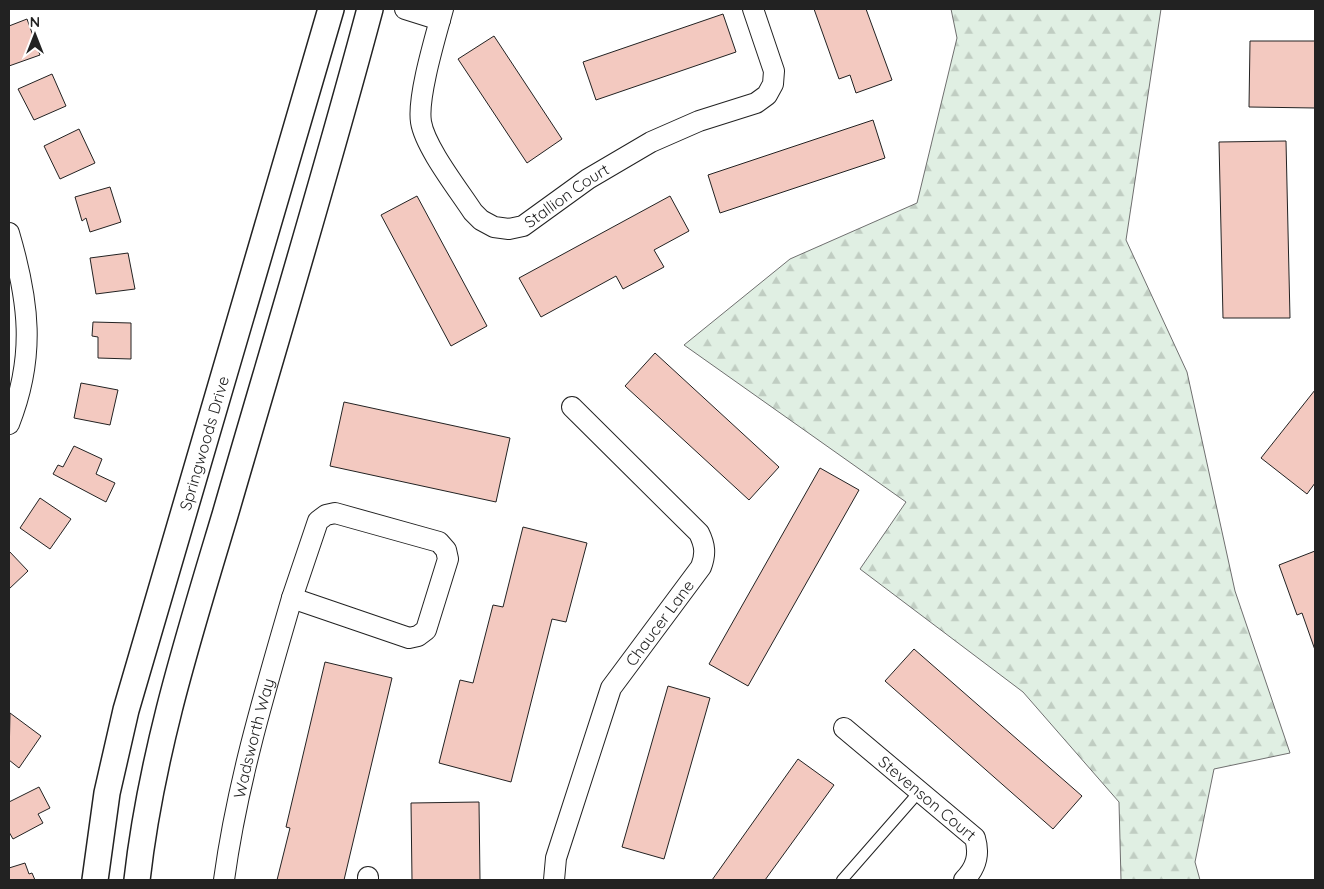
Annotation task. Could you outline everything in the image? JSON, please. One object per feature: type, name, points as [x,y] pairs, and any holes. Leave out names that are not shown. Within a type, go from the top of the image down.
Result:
[{"type":"street","name":"Springwoods Drive","points":[[95,880],[107,793],[126,710],[331,9]]},
{"type":"street","points":[[137,880],[144,823],[159,750],[205,580],[370,9]]},
{"type":"street","name":"Stallion Court","points":[[405,9],[441,14],[420,105],[421,122],[426,139],[473,212],[481,220],[494,227],[508,229],[523,226],[588,179],[651,142],[699,121],[756,103],[766,95],[773,84],[774,71],[753,9]]},
{"type":"street","points":[[9,232],[27,305],[27,336],[22,381],[9,424]]},
{"type":"street","name":"Chaucer Lane","points":[[554,880],[556,858],[611,688],[701,567],[704,557],[704,544],[699,533],[572,407]]},
{"type":"street","name":"Wadsworth Way","points":[[224,880],[229,845],[253,735],[292,598],[318,521],[326,515],[335,513],[439,542],[446,550],[448,559],[426,630],[418,636],[409,638],[292,598]]},
{"type":"street","name":"Stevenson Court","points":[[844,728],[975,838],[978,848],[977,861],[964,880]]},
{"type":"lane","points":[[842,880],[919,792]]},
{"type":"green space","points":[[951,9],[1161,9],[1126,240],[1187,372],[1235,591],[1290,753],[1214,769],[1195,862],[1200,880],[1121,880],[1119,802],[1023,692],[860,569],[906,502],[684,345],[790,259],[917,203],[957,38]]},
{"type":"building","points":[[814,9],[866,9],[892,80],[856,93],[850,75],[839,79]]},
{"type":"building","points":[[723,14],[736,52],[596,100],[583,62]]},
{"type":"building","points":[[27,19],[40,55],[9,66],[9,26]]},
{"type":"building","points":[[494,36],[562,139],[527,163],[458,59]]},
{"type":"building","points":[[1250,41],[1315,41],[1315,108],[1249,107]]},
{"type":"building","points":[[52,74],[66,106],[34,120],[18,89]]},
{"type":"building","points":[[873,120],[885,158],[720,213],[708,175]]},
{"type":"building","points":[[79,129],[95,163],[60,179],[44,146]]},
{"type":"building","points":[[1286,141],[1290,318],[1223,318],[1219,142]]},
{"type":"building","points":[[110,187],[121,222],[90,232],[86,218],[82,221],[75,197]]},
{"type":"building","points":[[417,196],[487,326],[451,346],[381,215]]},
{"type":"building","points":[[670,196],[689,231],[654,250],[664,267],[623,289],[616,276],[541,317],[519,278]]},
{"type":"building","points":[[128,253],[135,289],[96,294],[90,258]]},
{"type":"building","points":[[93,322],[131,323],[131,359],[98,358],[98,337],[92,336]]},
{"type":"building","points":[[655,353],[779,467],[749,500],[625,386]]},
{"type":"building","points":[[81,383],[118,390],[110,425],[74,418]]},
{"type":"building","points":[[1315,390],[1315,483],[1307,494],[1261,458]]},
{"type":"building","points":[[344,402],[510,438],[496,502],[330,466]]},
{"type":"building","points":[[74,446],[102,459],[96,474],[115,483],[106,502],[53,474],[58,465],[63,467]]},
{"type":"building","points":[[820,468],[859,490],[748,686],[709,664]]},
{"type":"building","points":[[40,498],[71,519],[50,549],[20,528]]},
{"type":"building","points":[[523,527],[587,543],[566,622],[552,619],[511,782],[439,763],[460,680],[473,683],[493,605],[503,607]]},
{"type":"building","points":[[9,551],[28,571],[9,589]]},
{"type":"building","points":[[1315,551],[1315,650],[1302,613],[1297,615],[1279,565]]},
{"type":"building","points":[[914,649],[1082,796],[1053,829],[885,681]]},
{"type":"building","points":[[325,662],[392,678],[344,880],[277,880],[290,828],[286,827]]},
{"type":"building","points":[[668,686],[710,698],[664,859],[622,847]]},
{"type":"building","points":[[10,713],[41,736],[19,768],[9,760]]},
{"type":"building","points":[[798,759],[834,785],[765,880],[712,880]]},
{"type":"building","points":[[39,787],[50,808],[38,814],[43,823],[13,839],[9,832],[9,802]]},
{"type":"building","points":[[479,802],[480,880],[412,880],[411,803]]},
{"type":"building","points":[[25,863],[29,874],[32,873],[35,880],[9,880],[9,868]]}]
